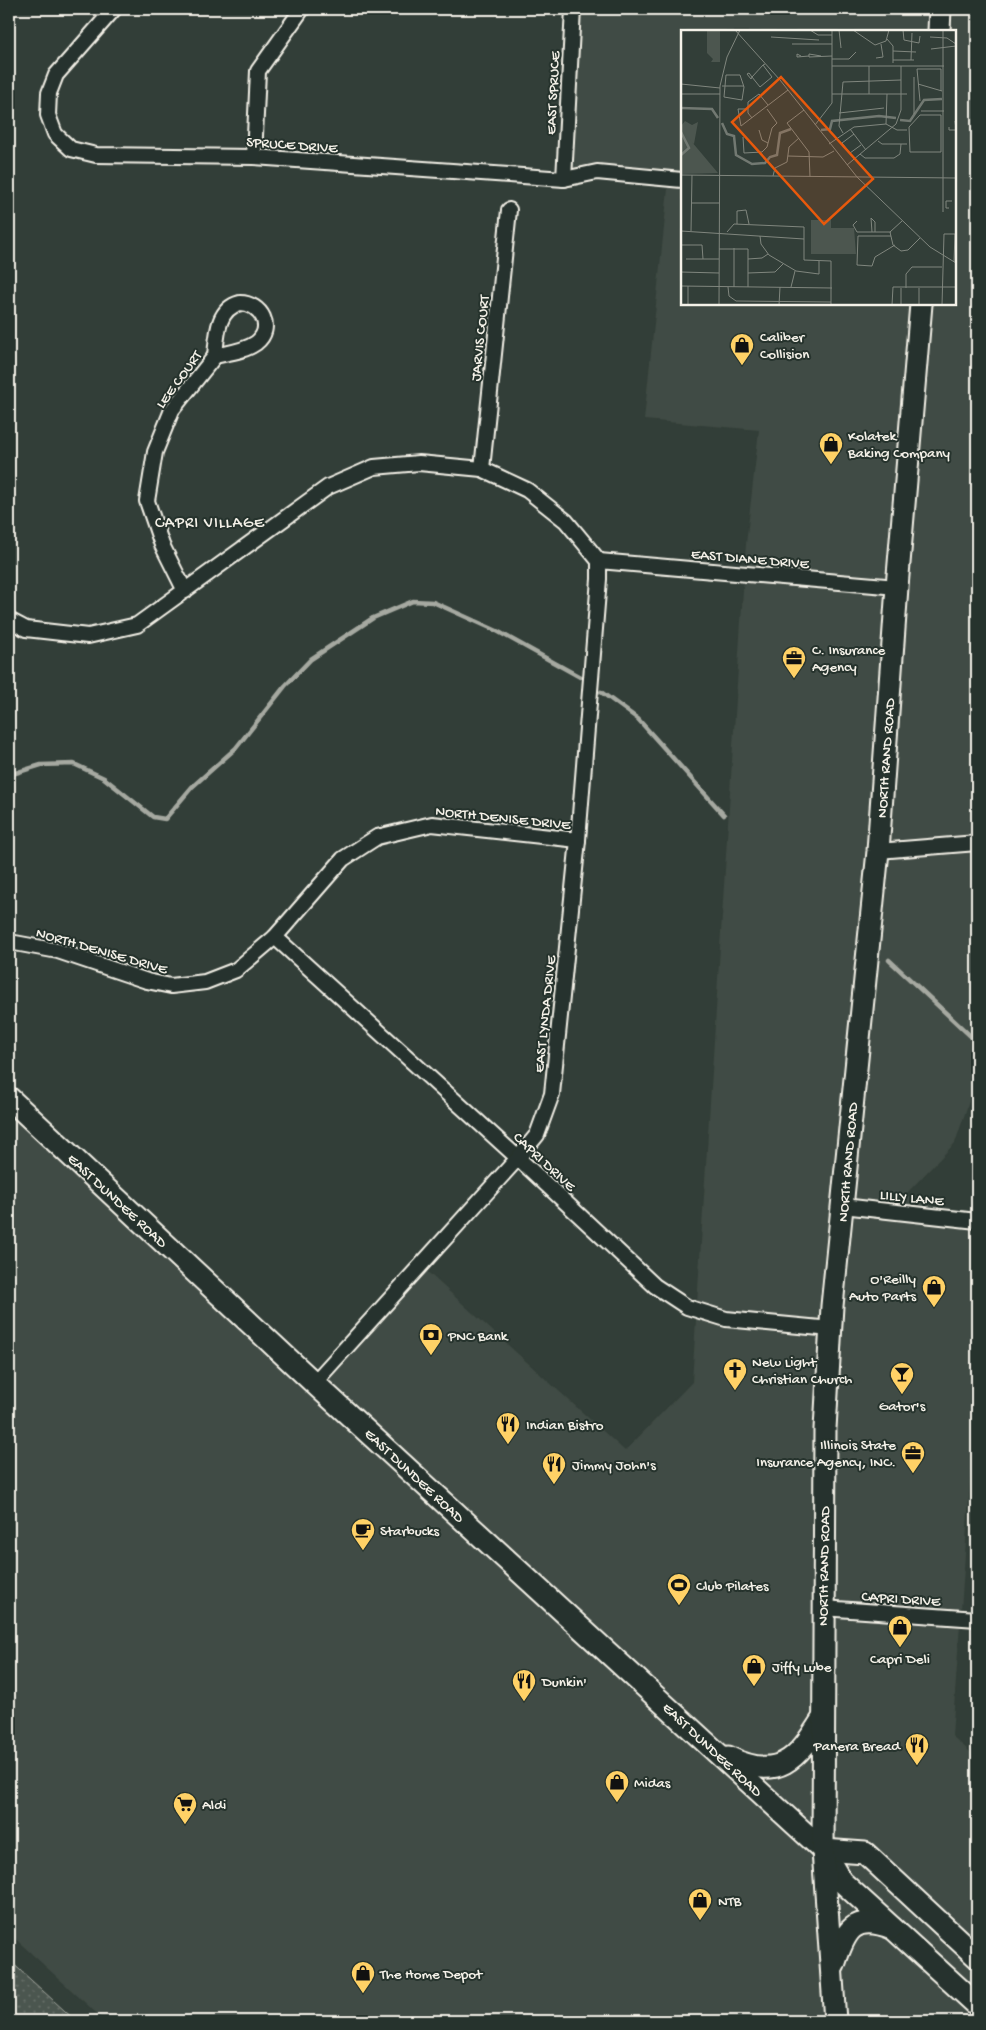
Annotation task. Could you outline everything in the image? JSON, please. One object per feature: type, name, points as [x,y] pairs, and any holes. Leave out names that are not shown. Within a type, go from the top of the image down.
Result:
[{"type":"main road","points":[[939,30],[940,9]]},
{"type":"main road","name":"NORTH RAND ROAD","points":[[835,2021],[823,1850],[824,1429],[831,1330],[878,851],[897,587],[921,305]]},
{"type":"main road","name":"EAST DUNDEE ROAD","points":[[9,1098],[314,1383],[823,1850],[841,1881],[977,2005]]},
{"type":"main road","points":[[714,1750],[747,1766],[768,1768],[783,1765],[797,1755],[823,1718]]},
{"type":"main road","points":[[823,1850],[865,1853],[977,1957]]},
{"type":"main road","points":[[832,1973],[842,1942],[851,1930],[861,1923],[870,1922],[892,1928]]},
{"type":"street","name":"SPRUCE DRIVE","points":[[114,9],[56,75],[49,93],[48,115],[55,134],[71,149],[96,155],[254,157],[564,179],[596,172],[681,180]]},
{"type":"street","name":"EAST SPRUCE","points":[[564,179],[573,9]]},
{"type":"street","points":[[254,157],[258,71],[295,11]]},
{"type":"street","name":"JARVIS COURT","points":[[482,469],[509,210]]},
{"type":"street","name":"LEE COURT","points":[[185,591],[162,545],[147,501],[155,452],[172,410],[215,356]]},
{"type":"street","points":[[9,620],[26,629],[88,636],[136,625],[328,487],[374,467],[419,463],[482,469],[527,490],[566,521],[599,561]]},
{"type":"street","name":"EAST DIANE DRIVE","points":[[599,561],[897,587]]},
{"type":"street","name":"EAST LYNDA DRIVE","points":[[314,1383],[537,1135],[552,1094],[578,840],[599,561]]},
{"type":"street","name":"NORTH DENISE DRIVE","points":[[9,944],[15,943],[58,952],[147,981],[171,986],[205,982],[236,970],[275,937],[343,859],[377,837],[432,824],[578,840]]},
{"type":"street","points":[[878,851],[977,843]]},
{"type":"street","name":"CAPRI DRIVE","points":[[275,937],[518,1158],[655,1286],[687,1307],[726,1319],[831,1330]]},
{"type":"street","name":"LILLY LANE","points":[[843,1206],[977,1221]]},
{"type":"street","name":"CAPRI DRIVE","points":[[823,1608],[977,1619]]},
{"type":"shaded area","points":[[573,9],[977,9],[977,1078],[955,1143],[906,1194],[968,1220],[977,1221],[977,1386],[952,1736],[977,1758],[977,2021],[105,2021],[9,1933],[9,1098],[314,1382],[421,1266],[625,1451],[692,1382],[746,544],[759,430],[644,420],[669,179],[564,179]]},
{"type":"shaded area","points":[[9,1960],[76,2021],[9,2021]]},
{"type":"waterway","points":[[9,775],[41,765],[74,764],[104,778],[153,817],[165,819],[192,787],[236,748],[285,686],[311,659],[373,618],[413,601],[433,602],[497,631],[580,677]]},
{"type":"waterway","points":[[601,692],[638,719],[724,815]]},
{"type":"waterway","points":[[889,960],[977,1042]]},
{"type":"place","name":"Caliber Collision","points":[[742,366]]},
{"type":"place","name":"Kolatek Baking Company","points":[[831,465]]},
{"type":"place","name":"C. Insurance Agency","points":[[794,679]]},
{"type":"place","name":"O'Reilly Auto Parts","points":[[934,1308]]},
{"type":"place","name":"PNC Bank","points":[[431,1356]]},
{"type":"place","name":"New Light Christian Church","points":[[735,1391]]},
{"type":"place","name":"Gator's","points":[[902,1395]]},
{"type":"place","name":"Indian Bistro","points":[[508,1445]]},
{"type":"place","name":"Illinois State Insurance Agency, INC.","points":[[913,1474]]},
{"type":"place","name":"Jimmy John's","points":[[554,1485]]},
{"type":"place","name":"Starbucks","points":[[363,1551]]},
{"type":"place","name":"Club Pilates","points":[[679,1606]]},
{"type":"place","name":"Capri Deli","points":[[900,1648]]},
{"type":"place","name":"Jiffy Lube","points":[[754,1687]]},
{"type":"place","name":"Dunkin'","points":[[524,1702]]},
{"type":"place","name":"Panera Bread","points":[[917,1766]]},
{"type":"place","name":"Midas","points":[[617,1803]]},
{"type":"place","name":"Aldi","points":[[185,1825]]},
{"type":"place","name":"NTB","points":[[700,1921]]},
{"type":"place","name":"The Home Depot","points":[[363,1994]]},
{"type":"district","name":"CAPRI VILLAGE","points":[[210,521]]}]
